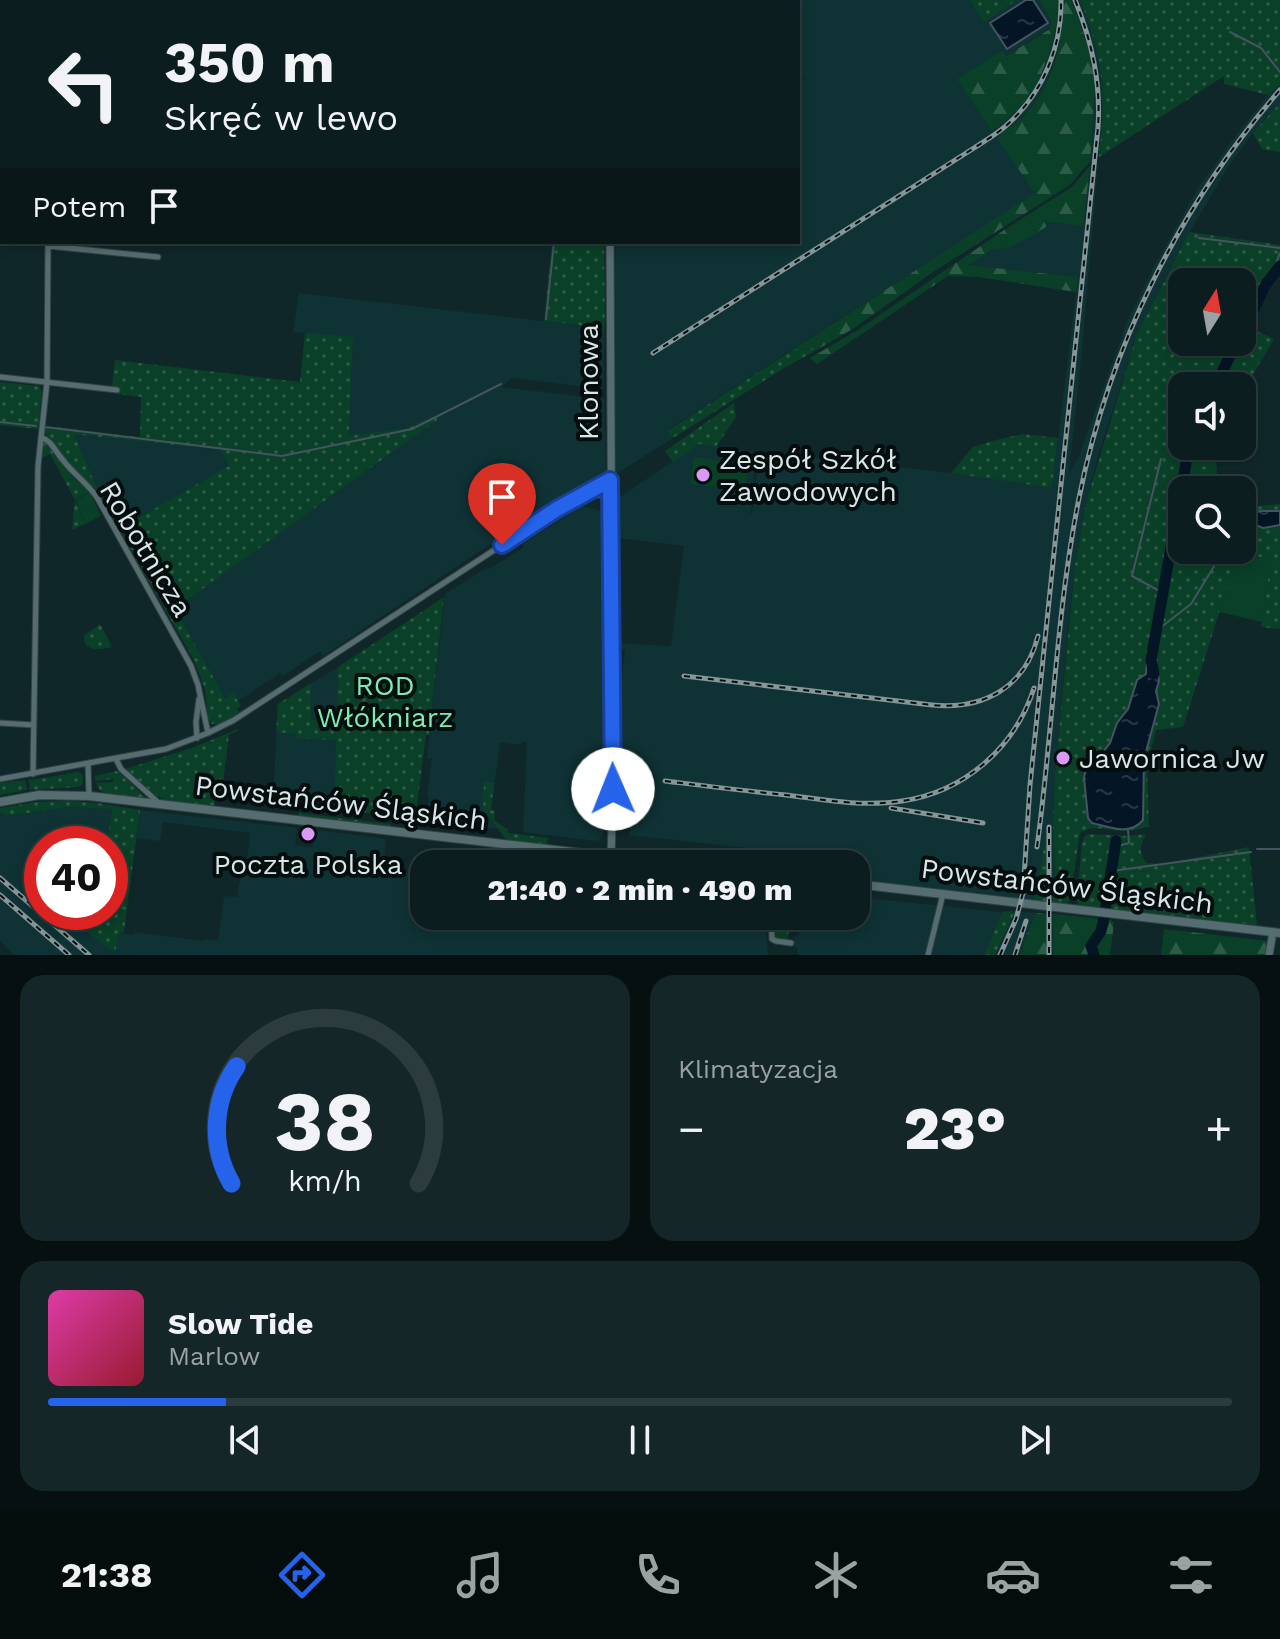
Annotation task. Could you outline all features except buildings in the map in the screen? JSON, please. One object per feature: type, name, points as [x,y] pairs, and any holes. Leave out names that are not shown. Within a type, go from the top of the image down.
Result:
[{"type":"main road","name":"Powstańców Śląskich","points":[[4,801],[56,794],[89,796],[552,850]]},
{"type":"main road","name":"Powstańców Śląskich","points":[[870,885],[1276,932]]},
{"type":"street","points":[[33,774],[37,479],[47,382],[48,244],[158,257]]},
{"type":"street","name":"Klonowa","points":[[610,244],[611,850]]},
{"type":"street","points":[[0,377],[117,390]]},
{"type":"street","name":"Robotnicza","points":[[40,437],[49,441],[77,477],[93,490],[191,666],[208,733]]},
{"type":"street","points":[[0,779],[168,748],[208,733],[234,720],[536,523],[610,480]]},
{"type":"street","points":[[578,498],[610,495]]},
{"type":"street","name":"Robotnicza","points":[[197,738],[199,694]]},
{"type":"street","points":[[0,723],[34,725]]},
{"type":"street","points":[[116,759],[121,769],[161,804]]},
{"type":"street","points":[[88,764],[89,796]]},
{"type":"street","points":[[928,955],[944,893]]},
{"type":"street","points":[[772,930],[772,939],[791,943]]},
{"type":"street","points":[[1269,955],[1276,932]]},
{"type":"shaded area","points":[[800,0],[970,0],[984,21],[1017,0],[1039,0],[1052,21],[1050,28],[1005,56],[1003,52],[957,79],[1036,83],[1055,33],[1058,0],[1063,0],[1064,17],[1046,85],[1030,110],[998,138],[1036,193],[667,430],[673,438],[616,474],[616,244],[800,244],[800,82],[804,79],[800,74]]},
{"type":"shaded area","points":[[1071,0],[1080,0],[1093,30],[1102,67],[1103,125],[1099,157],[1090,162],[1096,73]]},
{"type":"shaded area","points":[[1280,84],[1280,103],[1227,169],[1168,268],[1137,334],[1096,463],[1075,564],[1069,619],[1055,773],[1055,883],[1051,903],[1046,902],[1046,838],[1034,900],[870,881],[870,850],[765,850],[629,835],[635,788],[620,786],[619,709],[625,650],[619,643],[671,646],[684,546],[618,538],[618,498],[699,444],[756,452],[751,512],[742,511],[752,513],[759,452],[951,473],[1052,488],[1078,277],[967,265],[988,251],[1011,247],[1046,222],[1083,226],[1090,166],[1098,162],[1069,473],[1079,456],[1126,324],[1153,268],[1198,188],[1268,95]]},
{"type":"shaded area","points":[[299,293],[605,328],[603,389],[512,378],[501,387],[604,399],[606,475],[543,509],[323,656],[320,651],[238,701],[233,694],[225,698],[175,609],[437,420],[436,416],[407,428],[349,437],[353,338],[293,332]]},
{"type":"shaded area","points":[[75,436],[221,450],[230,466],[119,529],[98,491]]},
{"type":"shaded area","points":[[582,506],[603,511],[606,744],[603,835],[597,841],[523,832],[527,742],[521,745],[500,742],[490,818],[498,829],[428,822],[427,795],[432,759],[427,758],[445,594],[523,548],[523,544]]},
{"type":"shaded area","points":[[338,667],[334,809],[273,802],[278,704]]},
{"type":"shaded area","points":[[69,807],[112,809],[109,826],[24,826],[24,930],[85,930],[114,951],[118,933],[218,941],[224,896],[237,897],[243,863],[247,863],[250,833],[163,822],[160,841],[137,838],[140,810],[297,828],[295,845],[313,847],[316,830],[386,839],[383,870],[410,873],[410,930],[765,930],[768,955],[14,955],[0,941],[0,812],[6,816]]},
{"type":"shaded area","points":[[870,898],[1002,912],[984,955],[797,955],[794,937],[799,935],[800,930],[870,930]]},
{"type":"shaded area","points":[[1013,911],[1037,913],[1020,955],[995,955],[1014,915]]},
{"type":"shaded area","points":[[1046,914],[1054,914],[1054,955],[1047,955]]},
{"type":"green space","points":[[970,0],[1017,0],[984,22]]},
{"type":"green space","points":[[1039,0],[1058,0],[1056,26],[1043,71],[1018,109],[992,131],[957,79],[1002,51],[1006,56],[1050,29],[1052,21]]},
{"type":"green space","points":[[1063,0],[1071,0],[1096,73],[1090,162],[1068,186],[933,272],[854,328],[820,348],[794,349],[1035,193],[997,138],[1027,112],[1046,84],[1059,43]]},
{"type":"green space","points":[[1080,0],[1280,0],[1280,84],[1268,95],[1224,84],[1224,76],[1099,157],[1102,77]]},
{"type":"green space","points":[[1280,103],[1280,152],[1262,149],[1253,133]]},
{"type":"green space","points":[[1090,166],[1083,226],[1046,222],[1046,227],[1011,247],[989,251],[968,265],[1078,277],[1076,292],[978,277],[948,276],[817,364],[810,358],[858,330],[1072,187]]},
{"type":"green space","points":[[1189,232],[1280,245],[1280,269],[1264,287],[1256,303],[1256,268],[1171,268]]},
{"type":"green space","points":[[552,244],[604,244],[605,328],[544,321]]},
{"type":"green space","points":[[1168,273],[1168,356],[1256,356],[1256,331],[1274,339],[1254,372],[1168,372],[1168,460],[1216,460],[1217,476],[1168,476],[1168,564],[1235,564],[1183,727],[1156,730],[1147,766],[1149,826],[1128,831],[1091,829],[1080,833],[1070,898],[1067,904],[1051,903],[1055,883],[1055,773],[1075,564],[1087,499],[1137,334]]},
{"type":"green space","points":[[305,333],[353,337],[349,436],[407,428],[437,415],[437,420],[175,609],[225,698],[233,693],[241,706],[237,709],[239,712],[222,724],[212,724],[208,718],[205,689],[194,660],[119,529],[229,466],[221,450],[75,436],[98,491],[44,431],[46,426],[140,437],[141,397],[118,394],[112,387],[115,360],[300,382]]},
{"type":"green space","points":[[820,348],[673,438],[667,431],[794,349]]},
{"type":"green space","points":[[0,382],[39,386],[42,392],[38,429],[0,425]]},
{"type":"green space","points":[[734,403],[736,417],[716,447],[699,444],[673,462],[665,451]]},
{"type":"green space","points":[[1022,434],[1058,438],[1052,488],[951,473],[973,447]]},
{"type":"green space","points":[[44,443],[75,480],[90,491],[75,500],[50,454],[40,459]]},
{"type":"green space","points":[[694,457],[749,464],[745,491],[690,484]]},
{"type":"green space","points":[[90,492],[101,516],[85,524],[76,500]]},
{"type":"green space","points":[[75,500],[85,524],[72,530]]},
{"type":"green space","points":[[1280,504],[1280,511],[1261,511],[1256,517],[1256,506]]},
{"type":"green space","points":[[1256,525],[1263,528],[1280,525],[1280,629],[1261,627],[1271,559],[1256,556]]},
{"type":"green space","points":[[1256,556],[1271,559],[1262,622],[1219,612],[1234,564],[1256,564]]},
{"type":"green space","name":"ROD Włókniarz","points":[[444,597],[429,735],[426,735],[416,814],[408,813],[408,817],[334,809],[336,740],[297,738],[295,734],[276,732],[278,704],[311,683],[311,720],[336,720],[338,667]]},
{"type":"green space","points":[[100,624],[112,647],[94,649],[87,645],[84,636]]},
{"type":"green space","points":[[241,728],[229,735],[223,783],[248,786],[248,801],[216,798],[214,806],[166,801],[125,769],[189,749]]},
{"type":"green space","points":[[116,771],[146,798],[100,790],[96,783],[113,782],[113,779],[95,781],[95,776]]},
{"type":"green space","points":[[78,772],[83,779],[78,787],[30,790],[29,780]]},
{"type":"green space","points":[[25,780],[27,790],[0,795],[0,783]]},
{"type":"green space","points":[[484,782],[494,783],[491,809],[495,812],[494,820],[508,833],[548,838],[547,845],[505,838],[483,809]]},
{"type":"green space","points":[[37,802],[97,803],[140,810],[128,902],[128,826],[109,826],[112,809],[69,807],[6,816],[0,812],[0,808]]},
{"type":"green space","points":[[299,813],[390,824],[391,828],[298,817]]},
{"type":"green space","points":[[430,817],[478,821],[481,825],[479,828],[429,823]]},
{"type":"green space","points":[[1047,830],[1046,902],[1034,900]]},
{"type":"green space","points":[[1089,834],[1146,834],[1141,849],[1147,863],[1164,864],[1249,847],[1257,925],[1078,906],[1082,843]]},
{"type":"green space","points":[[1013,911],[995,955],[984,955],[1002,912]]},
{"type":"green space","points":[[1037,913],[1046,914],[1047,955],[1020,955],[1031,923]]},
{"type":"green space","points":[[1054,914],[1111,920],[1114,923],[1110,955],[1054,955]]},
{"type":"green space","points":[[1164,929],[1269,941],[1267,955],[1161,955]]},
{"type":"green space","points":[[85,930],[124,930],[118,934],[114,952]]},
{"type":"green space","points":[[774,930],[789,930],[788,940],[778,939]]},
{"type":"water","points":[[1026,0],[1033,0],[1048,23],[1007,49],[990,23]]},
{"type":"water","points":[[1280,511],[1280,525],[1263,528],[1256,525],[1256,512]]},
{"type":"water","points":[[1151,660],[1158,672],[1156,691],[1159,704],[1144,759],[1143,820],[1126,829],[1092,823],[1088,818],[1086,770],[1110,743],[1117,723],[1128,709],[1137,680],[1146,674],[1147,662]]},
{"type":"waterway","points":[[1230,32],[1261,48],[1280,72]]},
{"type":"waterway","points":[[1199,238],[1280,248]]},
{"type":"waterway","points":[[546,319],[554,244]]},
{"type":"waterway","points":[[1272,274],[1280,253]]},
{"type":"waterway","points":[[1256,304],[1280,266]]},
{"type":"waterway","points":[[1222,372],[1230,356]]},
{"type":"waterway","points":[[45,427],[282,456],[412,429],[501,384]]},
{"type":"waterway","points":[[0,422],[36,426]]},
{"type":"waterway","points":[[1161,459],[1132,576],[1163,593]]},
{"type":"waterway","points":[[1154,674],[1151,660],[1187,460]]},
{"type":"waterway","points":[[1156,631],[1191,604],[1215,564]]},
{"type":"waterway","points":[[1115,847],[1129,843],[1128,830]]},
{"type":"waterway","points":[[1094,955],[1091,946],[1103,923],[1116,841]]},
{"type":"waterway","points":[[1257,849],[1280,849]]},
{"type":"waterway","points":[[1112,871],[1251,852]]},
{"type":"railway","points":[[653,353],[1005,127],[1041,83],[1054,51],[1061,0]]},
{"type":"railway","points":[[1000,955],[1016,919],[1023,893],[1030,785],[1098,127],[1094,62],[1075,0]]},
{"type":"railway","points":[[1037,847],[1071,541],[1092,442],[1109,387],[1153,281],[1180,231],[1210,182],[1280,90]]},
{"type":"railway","points":[[684,676],[951,706],[985,699],[1012,682],[1032,654],[1038,636]]},
{"type":"railway","points":[[665,781],[859,803],[888,803],[925,796],[946,788],[984,764],[1014,730],[1034,688]]},
{"type":"railway","points":[[891,808],[983,823]]},
{"type":"railway","points":[[1049,827],[1049,955]]},
{"type":"railway","points":[[0,878],[89,955]]},
{"type":"railway","points":[[0,895],[69,955]]},
{"type":"railway","points":[[1015,955],[1026,921]]},
{"type":"place","name":"Zespół Szkół Zawodowych","points":[[703,475]]},
{"type":"place","name":"Jawornica Jw","points":[[1063,758]]},
{"type":"place","name":"Poczta Polska","points":[[308,834]]},
{"type":"route","points":[[502,545],[557,509],[610,480],[613,789]]}]
